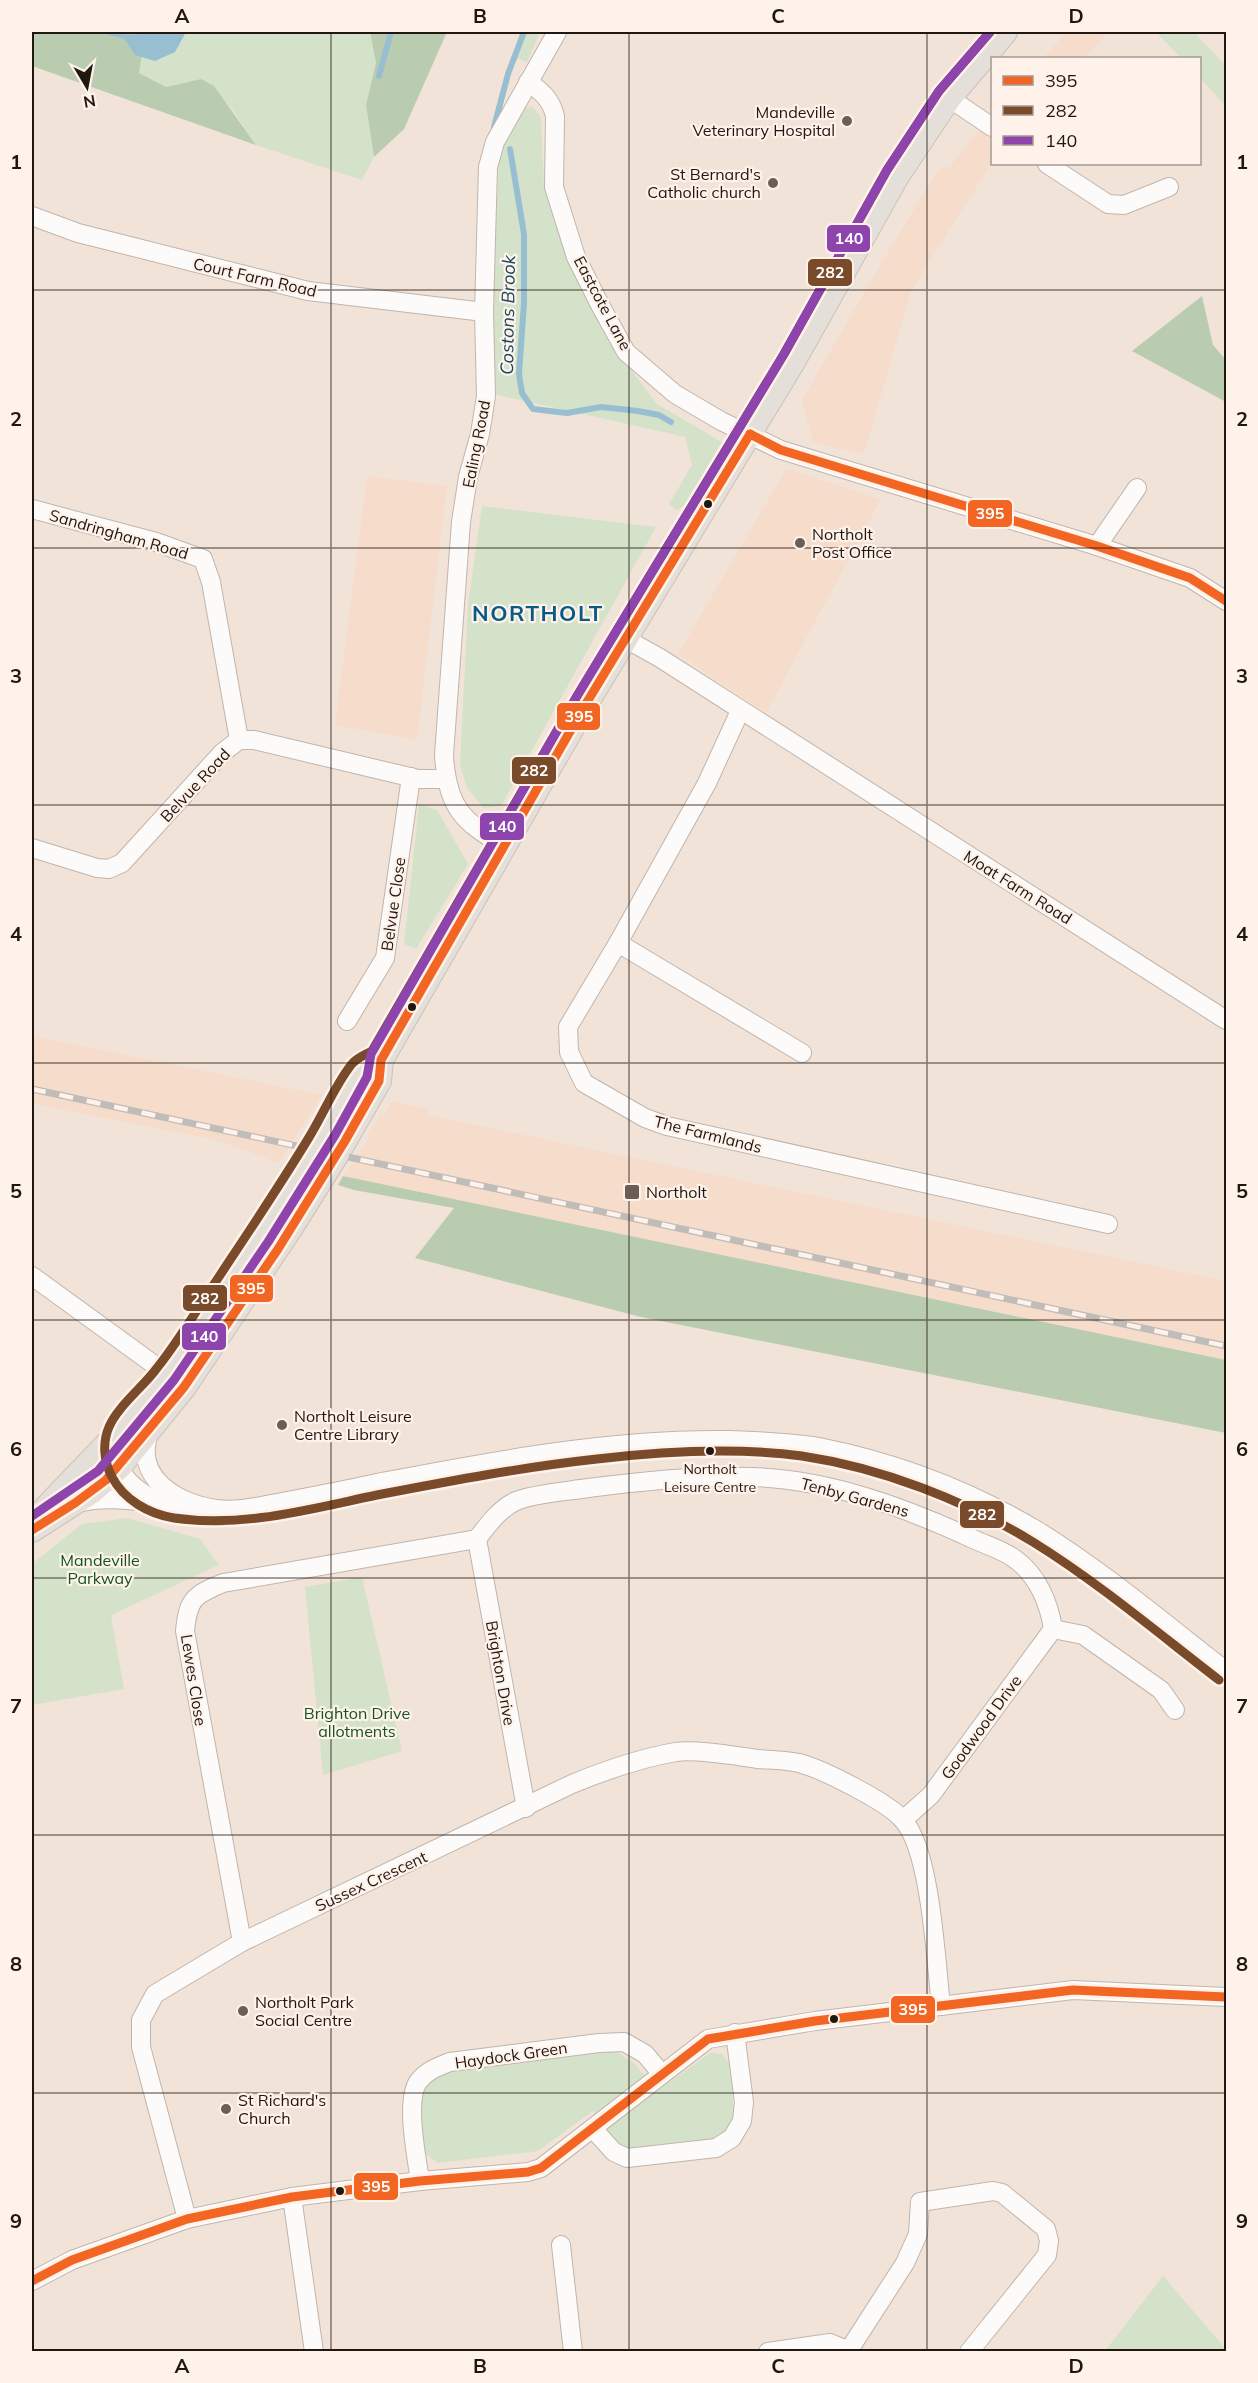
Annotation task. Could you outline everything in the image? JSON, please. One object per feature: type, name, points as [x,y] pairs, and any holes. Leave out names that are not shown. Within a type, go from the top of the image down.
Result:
[{"type":"main road","points":[[32,1530],[106,1480],[121,1451],[176,1381],[281,1224],[345,1140],[374,1070],[587,702],[794,360],[897,176],[949,98],[1005,32]]},
{"type":"main road","points":[[32,1525],[90,1461],[121,1451],[150,1429],[176,1381]]},
{"type":"street","name":"Ealing Road","points":[[505,846],[480,832],[464,817],[452,798],[445,779],[444,754],[461,522],[468,477],[480,434],[486,396],[484,312],[488,167],[495,142],[557,32]]},
{"type":"street","name":"Eastcote Lane","points":[[528,82],[553,105],[555,116],[554,187],[576,257],[626,352],[675,394],[722,421],[781,450],[1097,546],[1190,578],[1227,601]]},
{"type":"street","points":[[949,98],[991,126]]},
{"type":"street","points":[[1049,165],[1108,204],[1124,206],[1169,187]]},
{"type":"street","name":"Court Farm Road","points":[[32,216],[78,233],[308,291],[484,312]]},
{"type":"street","points":[[1097,546],[1137,488]]},
{"type":"street","name":"Sandringham Road","points":[[32,509],[156,542],[202,559],[211,582],[239,740]]},
{"type":"street","name":"Moat Farm Road","points":[[626,639],[1227,1020]]},
{"type":"street","name":"The Farmlands","points":[[740,711],[707,783],[618,943],[568,1027],[569,1052],[584,1083],[645,1118],[667,1126],[1108,1224]]},
{"type":"street","name":"Belvue Road","points":[[32,848],[97,868],[109,869],[122,863],[222,753],[239,740],[254,740],[411,777],[445,779]]},
{"type":"street","name":"Belvue Close","points":[[347,1021],[385,958],[411,777]]},
{"type":"street","points":[[618,943],[802,1053]]},
{"type":"street","points":[[32,1275],[176,1381]]},
{"type":"street","points":[[150,1429],[146,1446],[147,1458],[157,1481]]},
{"type":"street","points":[[75,1503],[118,1498],[172,1506],[234,1510],[543,1454],[622,1444],[702,1440],[761,1441],[817,1447],[882,1462],[964,1493],[1012,1516],[1104,1576],[1227,1671]]},
{"type":"street","points":[[121,1451],[143,1466],[177,1497],[206,1508]]},
{"type":"street","points":[[121,1451],[123,1475],[135,1488],[172,1506]]},
{"type":"street","name":"Tenby Gardens","points":[[477,1539],[493,1519],[515,1501],[562,1492],[684,1478],[752,1477],[806,1482],[869,1498],[930,1519],[1015,1558],[1034,1579],[1049,1605],[1053,1629]]},
{"type":"street","name":"Brighton Drive","points":[[477,1539],[526,1808]]},
{"type":"street","name":"Lewes Close","points":[[242,1942],[185,1631],[187,1610],[199,1593],[223,1583],[477,1539]]},
{"type":"street","points":[[1053,1629],[1083,1635],[1161,1690],[1174,1710]]},
{"type":"street","name":"Goodwood Drive","points":[[903,1820],[931,1795],[1053,1629]]},
{"type":"street","name":"Sussex Crescent","points":[[187,2219],[141,2047],[141,2020],[155,1994],[242,1942],[572,1784],[620,1764],[679,1752],[800,1763],[880,1802],[903,1820],[921,1861],[930,1906],[941,2006]]},
{"type":"street","points":[[32,2281],[72,2260],[187,2219],[292,2197],[420,2181],[528,2172],[542,2168],[708,2038],[735,2032],[1073,1990],[1227,1997]]},
{"type":"street","points":[[593,2129],[614,2152],[627,2158],[716,2148],[732,2138],[742,2121],[744,2102],[735,2032]]},
{"type":"street","name":"Haydock Green","points":[[420,2181],[412,2104],[417,2084],[430,2070],[461,2061],[599,2043],[624,2042],[645,2054],[662,2074]]},
{"type":"street","points":[[768,2352],[830,2343],[850,2350],[905,2263],[918,2234],[920,2202],[993,2192],[1002,2193],[1046,2229],[1049,2241],[1047,2255],[969,2352]]},
{"type":"street","points":[[292,2197],[314,2352]]},
{"type":"street","points":[[561,2245],[573,2352]]},
{"type":"shaded area","points":[[1067,32],[1109,32],[1085,57],[1044,57]]},
{"type":"shaded area","points":[[991,115],[991,164],[911,291],[864,454],[813,442],[802,400],[940,167],[949,168]]},
{"type":"shaded area","name":"Northolt Post Office","points":[[786,469],[881,499],[766,713],[678,654]]},
{"type":"shaded area","points":[[367,476],[447,486],[417,740],[335,725]]},
{"type":"shaded area","points":[[32,1036],[322,1095],[279,1163],[216,1140],[32,1104]]},
{"type":"shaded area","points":[[392,1101],[428,1109],[427,1115],[1226,1281],[1226,1360],[343,1176],[370,1137],[367,1134],[380,1115],[383,1117]]},
{"type":"green space","points":[[32,32],[185,32],[144,41],[139,73],[166,87],[201,79],[214,86],[256,145],[32,66]]},
{"type":"green space","points":[[185,32],[370,32],[376,63],[366,105],[374,157],[362,180],[256,145],[232,109],[201,79],[166,87],[139,73],[143,41]]},
{"type":"green space","points":[[370,32],[447,32],[404,129],[374,157],[366,105],[376,63]]},
{"type":"green space","points":[[520,32],[540,32],[527,62],[514,57]]},
{"type":"green space","points":[[1156,32],[1194,32],[1226,66],[1226,106],[1201,79],[1201,57],[1180,57]]},
{"type":"green space","points":[[533,107],[541,118],[544,188],[565,251],[606,337],[657,404],[722,442],[685,506],[676,510],[669,504],[692,465],[685,437],[493,394],[493,298],[499,154],[520,108]]},
{"type":"green space","points":[[1202,296],[1213,345],[1226,360],[1226,402],[1132,351]]},
{"type":"green space","points":[[482,506],[656,527],[501,806],[484,808],[467,788],[460,764],[468,605]]},
{"type":"green space","points":[[419,804],[437,810],[468,864],[416,949],[404,944]]},
{"type":"green space","points":[[343,1176],[1226,1360],[1226,1433],[641,1317],[415,1258],[454,1208],[354,1190],[338,1185]]},
{"type":"green space","name":"Mandeville Parkway","points":[[127,1518],[200,1539],[219,1565],[111,1615],[124,1689],[32,1705],[32,1564],[82,1524]]},
{"type":"green space","name":"Brighton Drive allotments","points":[[362,1577],[402,1751],[323,1775],[305,1587]]},
{"type":"green space","points":[[615,2051],[634,2063],[657,2091],[710,2053],[722,2054],[730,2064],[734,2114],[727,2130],[712,2142],[629,2152],[610,2137],[593,2111],[538,2151],[438,2163],[425,2154],[419,2103],[427,2083],[449,2072]]},
{"type":"green space","points":[[1163,2276],[1226,2349],[1226,2351],[1105,2351]]},
{"type":"water","points":[[186,32],[175,52],[155,61],[135,55],[122,35]]},
{"type":"waterway","points":[[109,32],[122,35]]},
{"type":"waterway","points":[[379,76],[391,32]]},
{"type":"waterway","name":"Costons Brook","points":[[494,127],[508,74],[524,32]]},
{"type":"waterway","name":"Costons Brook","points":[[510,149],[524,234],[524,303],[519,374],[522,393],[533,409],[567,413],[601,407],[659,415],[671,422]]},
{"type":"railway","points":[[32,1089],[1226,1346]]},
{"type":"transit line","name":"282","points":[[990,32],[939,91],[887,170],[784,354],[577,696],[372,1051],[355,1060],[351,1065],[295,1160],[180,1337],[152,1375],[113,1419],[105,1439],[106,1459],[109,1471],[117,1485],[138,1505],[174,1518],[225,1521],[276,1516],[514,1470],[622,1456],[725,1451],[777,1453],[832,1461],[892,1477],[922,1488],[951,1499],[1007,1527],[1081,1574],[1219,1680]]},
{"type":"transit line","name":"140","points":[[32,1516],[98,1471],[174,1380],[268,1242],[335,1135],[367,1077],[371,1054],[577,696],[784,354],[887,170],[939,91],[990,32]]},
{"type":"transit line","name":"395","points":[[750,434],[781,450],[1097,546],[1190,578],[1226,601]]},
{"type":"transit line","name":"395","points":[[32,1530],[106,1480],[184,1387],[278,1249],[379,1081],[381,1060],[587,702],[750,434]]},
{"type":"transit line","name":"395","points":[[32,2281],[72,2260],[187,2219],[292,2197],[420,2181],[528,2172],[541,2168],[708,2039],[815,2021],[1073,1990],[1226,1997]]},
{"type":"place","name":"Mandeville Veterinary Hospital","points":[[847,121]]},
{"type":"place","name":"St Bernard's Catholic church","points":[[773,183]]},
{"type":"place","name":"Northolt Post Office","points":[[800,543]]},
{"type":"place","name":"Northolt","points":[[632,1192]]},
{"type":"place","name":"Northolt Leisure Centre Library","points":[[282,1425]]},
{"type":"place","name":"Northolt Leisure Centre","points":[[710,1451]]},
{"type":"place","name":"Northolt Park Social Centre","points":[[243,2011]]},
{"type":"place","name":"St Richard's Church","points":[[226,2109]]},
{"type":"district","name":"NORTHOLT","points":[[538,613]]}]
